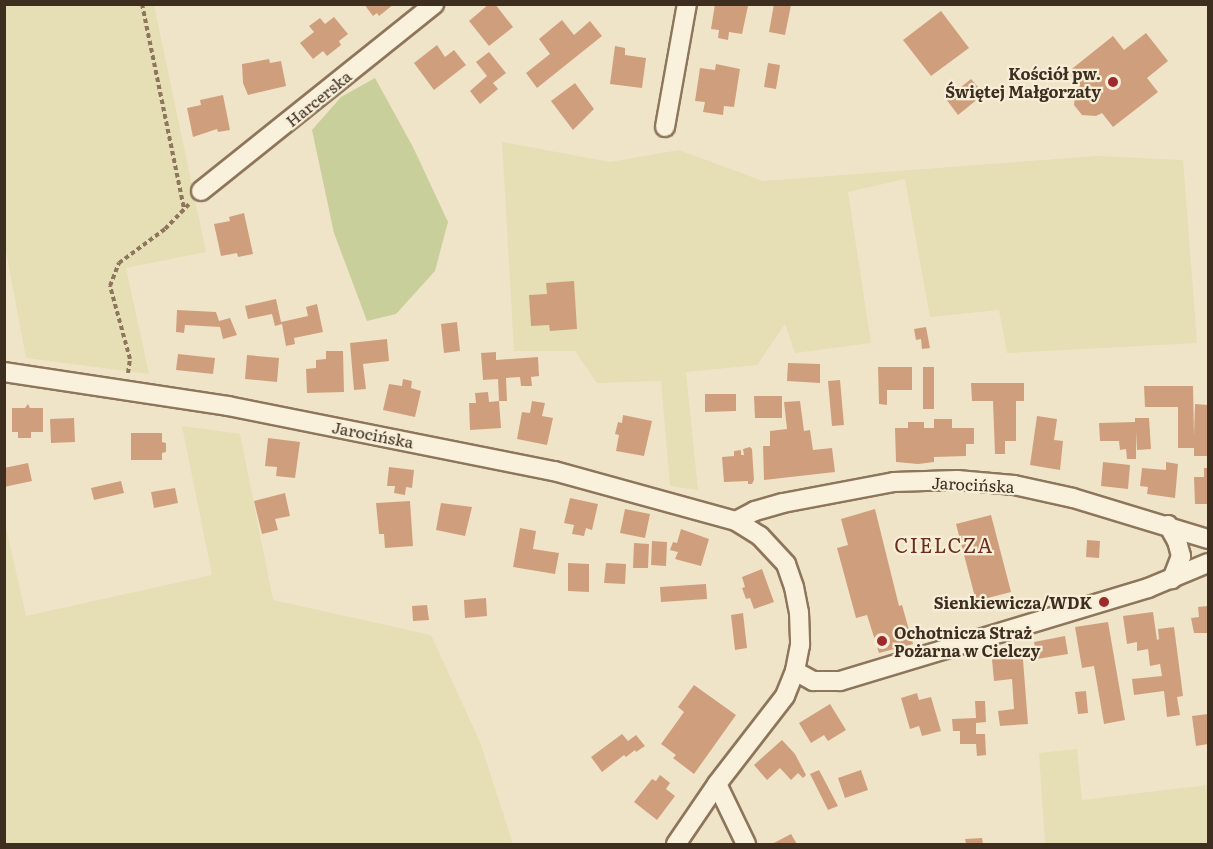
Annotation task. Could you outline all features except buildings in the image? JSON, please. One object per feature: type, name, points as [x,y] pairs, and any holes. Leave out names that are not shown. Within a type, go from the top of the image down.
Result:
[{"type":"street","name":"Harcerska","points":[[201,191],[434,4]]},
{"type":"street","points":[[665,127],[687,4]]},
{"type":"street","name":"Jarocińska","points":[[4,372],[228,406],[543,468],[736,521],[760,536],[786,564],[799,612],[800,645],[795,671],[785,696],[717,784],[676,844]]},
{"type":"street","name":"Jarocińska","points":[[736,521],[755,511],[783,503],[883,484],[957,480],[1014,485],[1073,498],[1209,539]]},
{"type":"street","points":[[1168,525],[1177,541],[1181,555],[1172,579]]},
{"type":"street","points":[[795,671],[813,681],[840,681],[1172,579],[1209,563]]},
{"type":"street","points":[[717,784],[746,844]]},
{"type":"path","points":[[142,4],[184,209]]},
{"type":"path","points":[[126,390],[130,359],[110,286],[119,263],[165,229],[201,191]]},
{"type":"shaded area","points":[[4,5],[154,5],[206,252],[126,268],[149,374],[26,358],[5,246]]},
{"type":"shaded area","points":[[502,142],[610,162],[679,150],[763,181],[1097,156],[1183,160],[1197,343],[1007,353],[999,310],[930,317],[905,179],[848,192],[871,343],[795,353],[785,324],[757,365],[686,372],[698,490],[670,486],[661,381],[597,383],[575,351],[514,351]]},
{"type":"shaded area","points":[[182,426],[240,434],[273,600],[431,635],[480,742],[513,844],[5,844],[5,523],[26,616],[212,575]]},
{"type":"shaded area","points":[[1077,749],[1082,800],[1208,785],[1208,844],[1045,844],[1039,753]]},
{"type":"green space","points":[[375,78],[413,147],[448,222],[435,271],[396,314],[367,321],[334,233],[312,130],[341,97]]},
{"type":"place","name":"Kościół pw. Świętej Małgorzaty","points":[[1113,82]]},
{"type":"place","name":"Sienkiewicza/WDK","points":[[1104,602]]},
{"type":"place","name":"Ochotnicza Straż Pożarna w Cielczy","points":[[882,641]]},
{"type":"district","name":"CIELCZA","points":[[944,544]]}]
